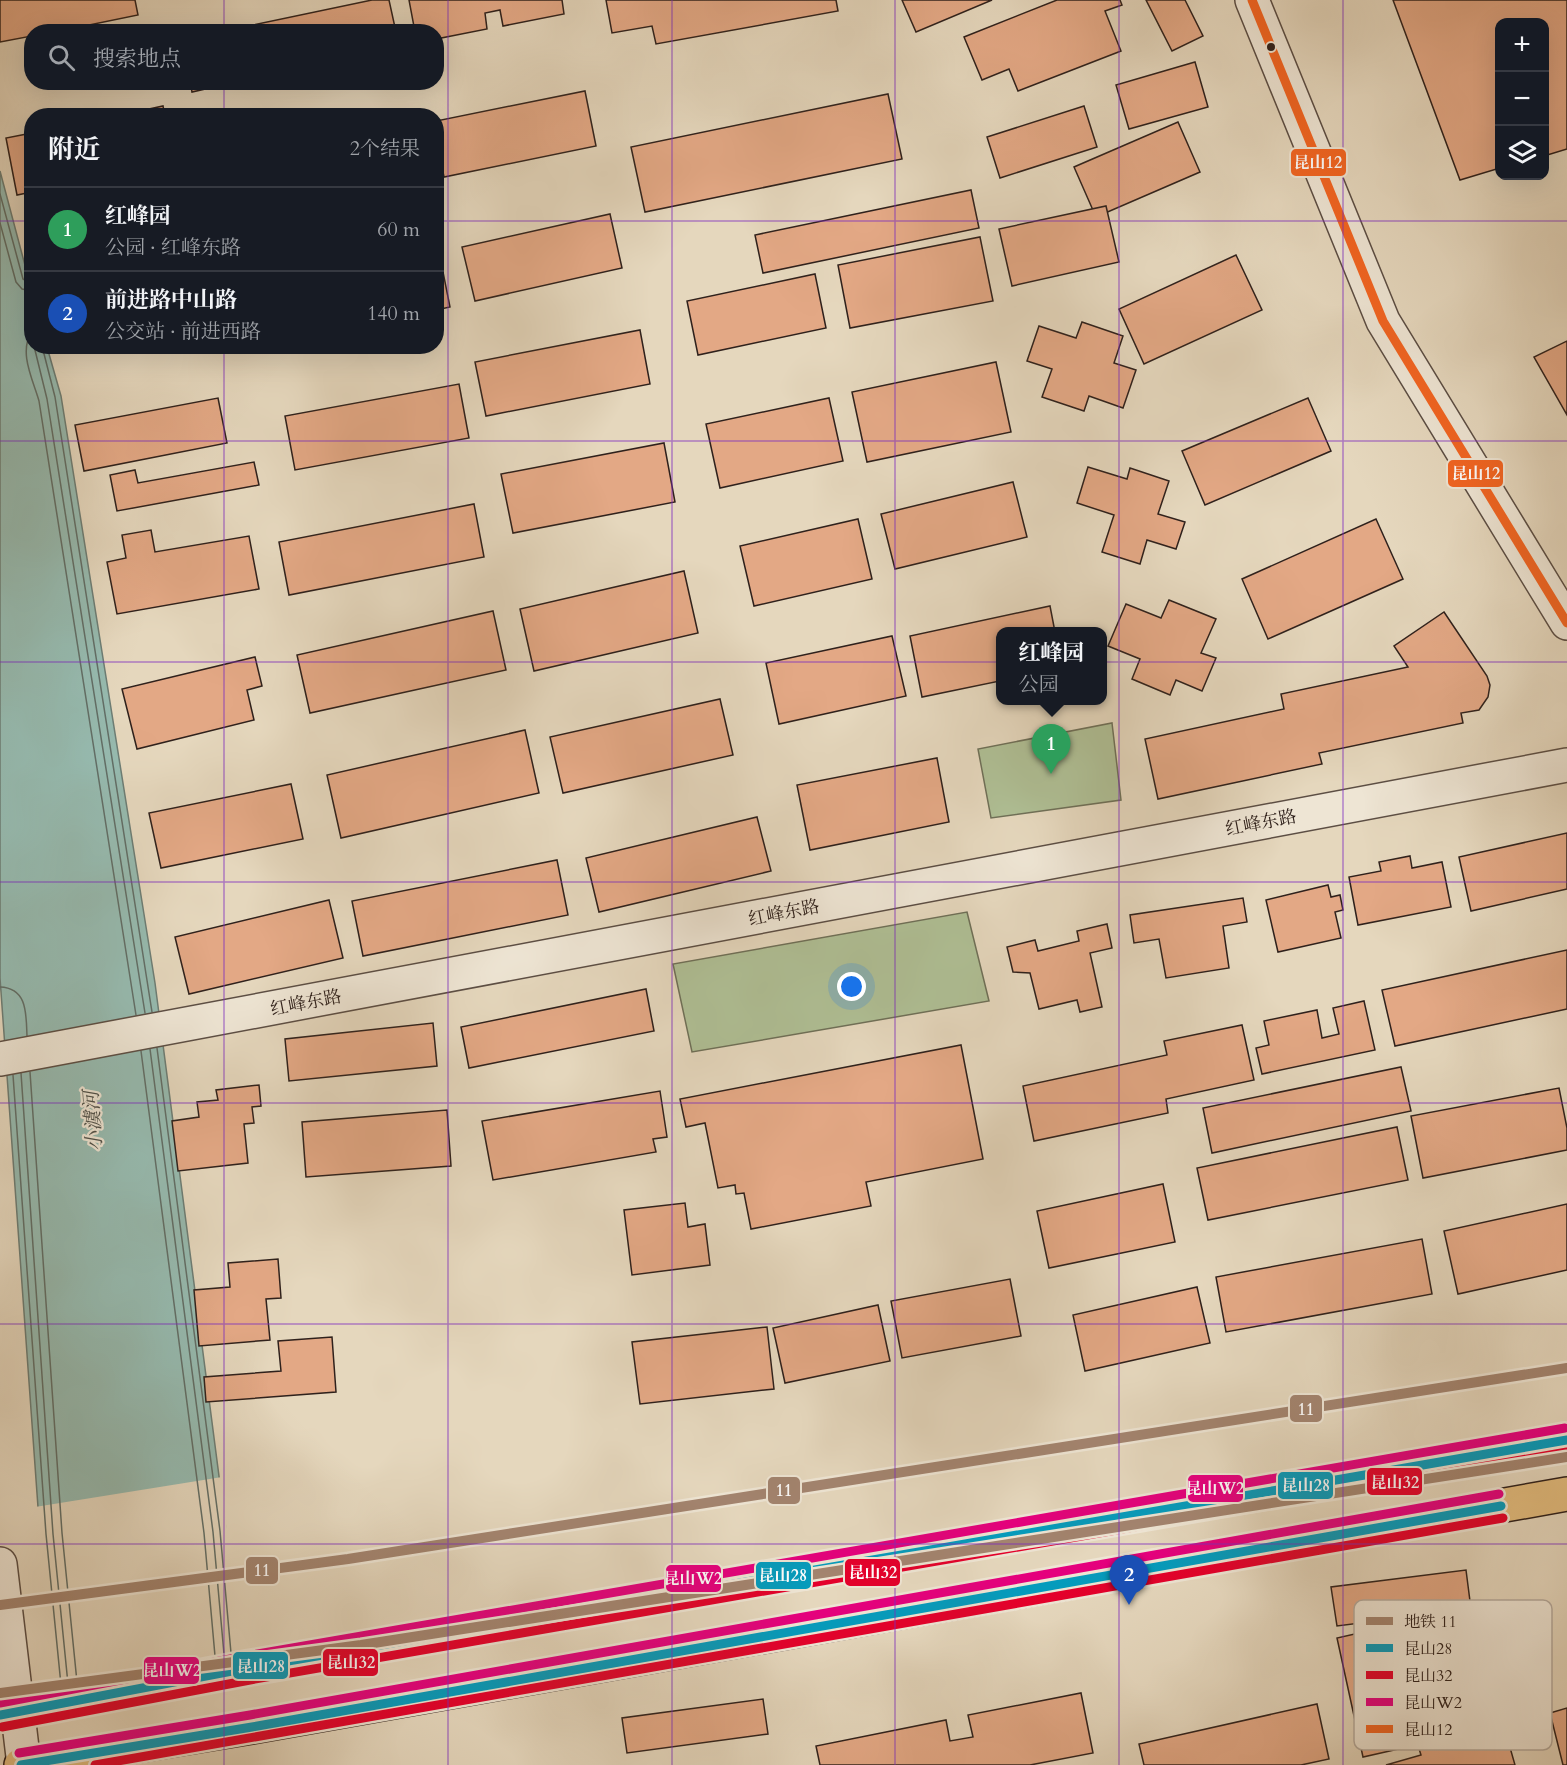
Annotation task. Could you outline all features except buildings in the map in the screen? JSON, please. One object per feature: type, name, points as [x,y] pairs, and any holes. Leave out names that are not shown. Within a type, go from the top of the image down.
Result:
[{"type":"main road","points":[[22,1712],[248,1668],[1567,1440]]},
{"type":"main road","points":[[30,1763],[252,1727],[1567,1494]]},
{"type":"street","points":[[1252,0],[1383,321],[1567,623]]},
{"type":"street","name":"红峰东路","points":[[0,1059],[1567,765]]},
{"type":"street","points":[[0,1564],[30,1763]]},
{"type":"green space","points":[[1112,723],[1121,800],[991,818],[978,749]]},
{"type":"green space","points":[[967,912],[989,1001],[692,1052],[673,964]]},
{"type":"water","name":"小澞河","points":[[0,171],[24,262],[24,354],[49,354],[61,396],[155,983],[226,1530],[40,1535],[0,978]]},
{"type":"pier","points":[[222,1477],[250,1765],[60,1765],[35,1507]]},
{"type":"metro line","name":"11","points":[[0,1605],[348,1559],[1567,1368]]},
{"type":"metro line","name":"11","points":[[0,1693],[361,1645],[1567,1457]]},
{"type":"transit line","name":"昆山12","points":[[1252,0],[1383,321],[1567,623]]},
{"type":"transit line","name":"昆山W2","points":[[0,1703],[246,1656],[1565,1428]]},
{"type":"transit line","name":"昆山28","points":[[0,1715],[248,1668],[1567,1440]]},
{"type":"transit line","name":"昆山32","points":[[2,1727],[250,1680],[1567,1452]]},
{"type":"transit line","name":"昆山W2","points":[[19,1753],[250,1715],[1499,1494]]},
{"type":"transit line","name":"昆山28","points":[[21,1765],[252,1727],[1501,1506]]},
{"type":"transit line","name":"昆山32","points":[[95,1765],[1503,1518]]},
{"type":"place","name":"红峰园","points":[[1051,774]]},
{"type":"place","name":"前进路中山路","points":[[1129,1605]]}]
